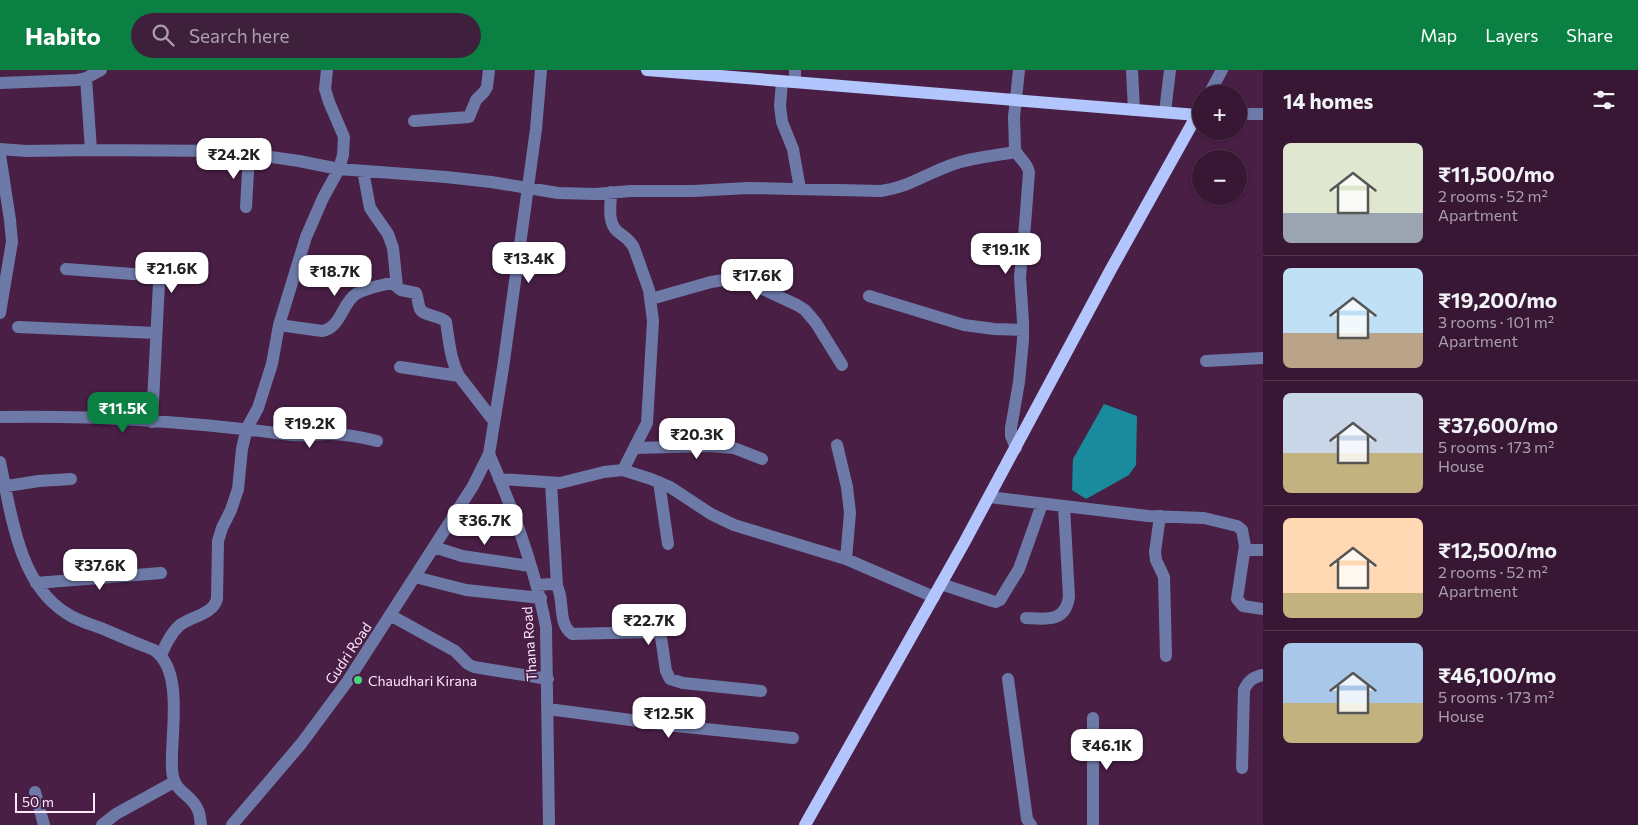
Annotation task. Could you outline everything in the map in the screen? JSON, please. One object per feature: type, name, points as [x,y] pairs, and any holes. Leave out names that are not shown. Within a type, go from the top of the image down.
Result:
[{"type":"main road","points":[[646,70],[782,82],[795,76],[1016,100],[1192,113]]},
{"type":"main road","points":[[805,825],[934,597],[1110,271],[1192,127]]},
{"type":"street","points":[[0,83],[77,80],[86,78],[101,70]]},
{"type":"street","points":[[161,655],[175,630],[188,620],[215,606],[217,599],[218,541],[238,489],[242,450],[247,428],[258,408],[272,364],[279,324],[306,236],[323,198],[339,169],[343,155],[344,137],[325,89],[327,70]]},
{"type":"street","points":[[414,121],[469,118],[476,100],[487,87],[489,70]]},
{"type":"street","points":[[489,454],[511,315],[536,129],[541,70]]},
{"type":"street","points":[[1016,448],[1011,436],[1011,428],[1019,382],[1023,330],[1020,277],[1026,225],[1029,172],[1028,166],[1015,152],[1014,124],[1019,70]]},
{"type":"street","points":[[1132,70],[1134,110]]},
{"type":"street","points":[[1166,112],[1170,70]]},
{"type":"street","points":[[1214,85],[1222,70]]},
{"type":"street","points":[[86,78],[91,150]]},
{"type":"street","points":[[782,82],[780,106],[782,122],[792,149],[800,189]]},
{"type":"street","points":[[1247,114],[1263,114]]},
{"type":"street","points":[[0,149],[26,152],[213,150],[339,169],[446,177],[575,194],[748,188],[881,191],[898,188],[968,160],[1015,152]]},
{"type":"street","points":[[246,207],[249,154]]},
{"type":"street","points":[[0,155],[12,242],[0,311]]},
{"type":"street","points":[[363,171],[370,208],[391,240],[397,287],[401,290],[416,293],[420,309],[423,312],[443,319],[446,322],[452,359],[459,376],[493,420]]},
{"type":"street","points":[[611,192],[612,224],[615,230],[631,241],[651,299],[653,321],[647,423],[624,470]]},
{"type":"street","points":[[66,269],[146,274],[157,278],[152,422]]},
{"type":"street","points":[[651,299],[711,282],[724,280],[750,283],[805,310],[816,323],[842,365]]},
{"type":"street","points":[[279,324],[327,330],[336,322],[354,295],[395,282]]},
{"type":"street","points":[[869,296],[964,325],[994,330],[1023,330]]},
{"type":"street","points":[[18,327],[156,334]]},
{"type":"street","points":[[1206,361],[1263,358]]},
{"type":"street","points":[[400,367],[459,376]]},
{"type":"street","points":[[0,417],[56,417],[247,428],[293,435],[353,435],[377,441]]},
{"type":"street","points":[[837,445],[849,505],[846,559]]},
{"type":"street","points":[[635,448],[709,446],[734,448],[762,459]]},
{"type":"street","name":"Thana Road","points":[[489,454],[514,515],[541,598],[546,627],[549,825]]},
{"type":"street","name":"Gudri Road","points":[[232,825],[306,736],[347,682],[474,486],[489,454]]},
{"type":"street","points":[[0,462],[3,487],[20,547],[28,569],[36,583],[52,602],[66,613],[154,650],[161,655],[168,666],[172,683],[172,770],[174,782],[179,790],[198,808],[201,825]]},
{"type":"street","points":[[499,479],[551,483],[574,480],[604,472],[624,470],[670,487],[711,514],[734,526],[846,559],[934,597]]},
{"type":"street","points":[[3,487],[39,481],[71,480]]},
{"type":"street","points":[[659,482],[668,544]]},
{"type":"street","points":[[551,483],[557,586],[560,592],[564,623],[567,630],[572,634],[659,633],[662,637],[666,671],[670,678],[683,683],[761,691]]},
{"type":"street","points":[[989,497],[1160,516],[1204,518],[1237,526],[1242,530],[1244,546],[1237,599],[1243,606],[1263,609]]},
{"type":"street","points":[[941,584],[992,601],[1000,600],[1019,569],[1042,504]]},
{"type":"street","points":[[1026,618],[1056,618],[1065,612],[1068,606],[1064,506]]},
{"type":"street","points":[[1160,516],[1155,552],[1156,560],[1164,577],[1166,656]]},
{"type":"street","points":[[1244,546],[1249,550],[1263,550]]},
{"type":"street","points":[[434,547],[462,556],[530,566]]},
{"type":"street","points":[[36,583],[160,573]]},
{"type":"street","points":[[415,577],[466,590],[541,598]]},
{"type":"street","points":[[536,585],[552,584],[557,586]]},
{"type":"street","points":[[390,615],[455,651],[468,664],[474,667],[548,679]]},
{"type":"street","points":[[1242,768],[1244,690],[1247,682],[1252,678],[1263,675]]},
{"type":"street","points":[[1008,679],[1027,819],[1031,825]]},
{"type":"street","points":[[548,709],[676,726],[793,738]]},
{"type":"street","points":[[1093,718],[1093,825]]},
{"type":"street","points":[[102,825],[116,814],[174,782]]},
{"type":"street","points":[[35,792],[44,825]]},
{"type":"shaded area","points":[[1104,404],[1137,416],[1136,465],[1129,475],[1086,499],[1072,490],[1073,459]]},
{"type":"place","name":"Chaudhari Kirana","points":[[358,680]]}]
